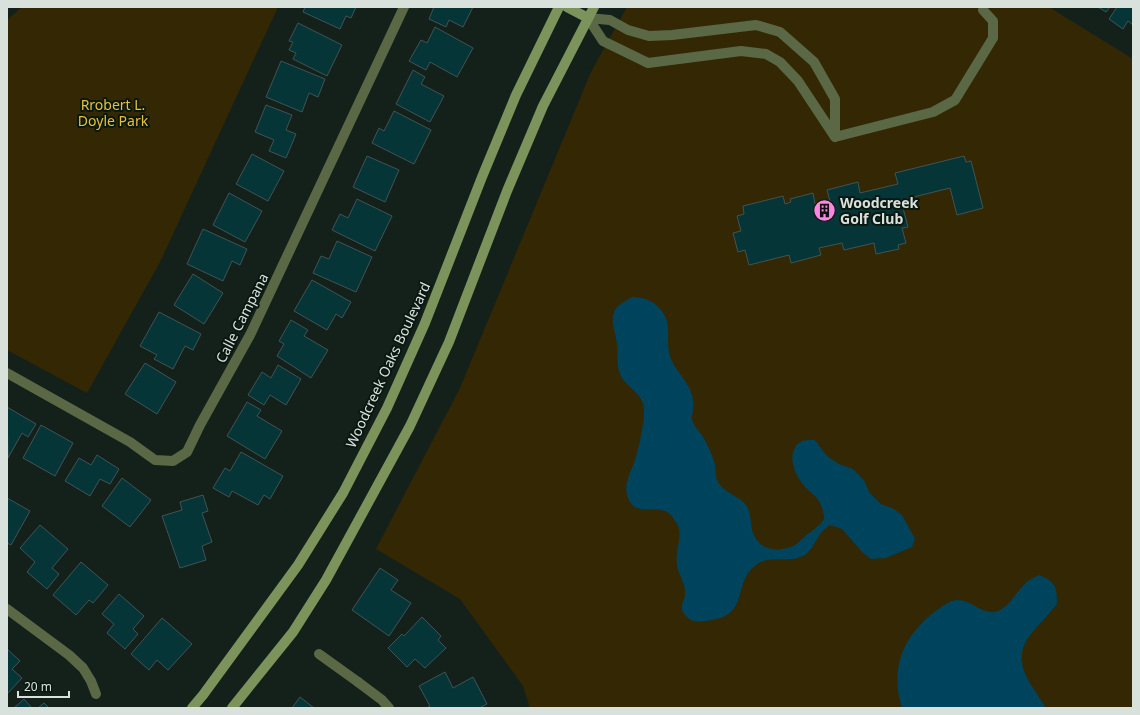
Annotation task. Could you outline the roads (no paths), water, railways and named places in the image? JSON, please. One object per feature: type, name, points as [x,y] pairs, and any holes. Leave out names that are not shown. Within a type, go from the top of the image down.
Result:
[{"type":"main road","name":"Woodcreek Oaks Boulevard","points":[[192,708],[298,565],[343,493],[387,408],[425,323],[516,95],[559,7]]},
{"type":"main road","points":[[567,7],[588,18]]},
{"type":"main road","points":[[232,708],[293,632],[326,580],[410,426],[450,342],[507,191],[543,106],[594,7]]},
{"type":"street","name":"Calle Campana","points":[[7,373],[130,442],[155,460],[172,461],[187,452],[200,425],[250,335],[404,7]]},
{"type":"street","points":[[835,137],[933,112],[956,100],[994,38],[993,21],[983,10]]},
{"type":"street","points":[[588,18],[610,20],[628,30],[649,36],[672,35],[756,25],[780,32],[814,62],[835,99],[835,137]]},
{"type":"street","points":[[588,18],[603,41],[648,63],[741,51],[766,54],[780,62],[798,81],[835,137]]},
{"type":"street","points":[[7,609],[69,655],[83,668],[91,681],[96,694]]},
{"type":"street","points":[[319,654],[382,700],[389,708]]},
{"type":"water","points":[[632,297],[644,298],[651,301],[665,315],[668,326],[670,356],[692,395],[693,422],[707,443],[715,465],[717,480],[723,488],[746,505],[750,513],[753,533],[758,542],[767,548],[778,550],[790,547],[797,544],[824,519],[823,510],[819,501],[799,479],[794,468],[792,456],[793,451],[800,442],[805,440],[815,440],[827,456],[839,464],[853,469],[864,480],[869,492],[881,504],[894,509],[902,515],[915,539],[912,547],[886,558],[871,559],[863,553],[842,529],[830,525],[822,532],[812,548],[805,555],[793,559],[767,560],[756,565],[744,580],[736,605],[732,611],[724,617],[699,622],[690,620],[682,609],[685,588],[677,565],[679,528],[670,514],[664,511],[638,508],[632,505],[628,498],[626,489],[640,442],[644,409],[637,393],[620,374],[613,314],[620,304]]},
{"type":"water","points":[[1039,575],[1049,580],[1056,589],[1057,604],[1027,640],[1023,650],[1022,660],[1028,679],[1046,708],[902,708],[898,693],[897,679],[902,653],[908,641],[925,619],[944,605],[955,600],[963,601],[988,612],[998,611],[1007,605],[1028,581]]},
{"type":"place","name":"Woodcreek Golf Club","points":[[824,211]]},
{"type":"park label","name":"Rrobert L. Doyle Park","points":[[113,114]]}]
